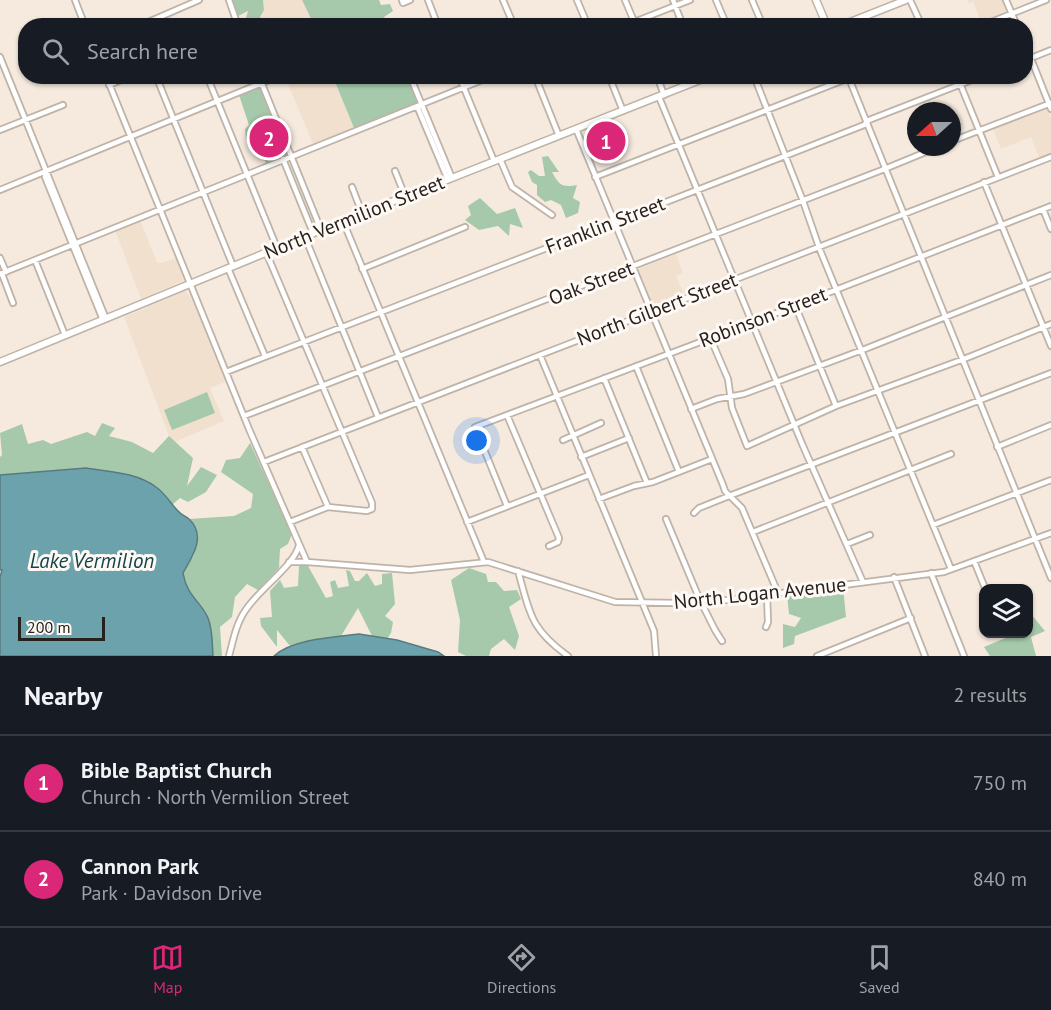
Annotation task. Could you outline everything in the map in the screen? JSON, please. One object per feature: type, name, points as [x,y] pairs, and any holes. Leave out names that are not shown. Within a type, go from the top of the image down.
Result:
[{"type":"main road","points":[[816,0],[824,18]]},
{"type":"main road","points":[[860,18],[906,0]]},
{"type":"main road","name":"North Vermilion Street","points":[[0,362],[362,213],[690,84]]},
{"type":"street","points":[[82,18],[75,1],[83,0]]},
{"type":"street","points":[[157,18],[199,0]]},
{"type":"street","points":[[229,0],[235,18]]},
{"type":"street","points":[[402,0],[403,3],[410,0]]},
{"type":"street","points":[[428,0],[435,18]]},
{"type":"street","points":[[503,0],[511,18]]},
{"type":"street","points":[[577,0],[585,18]]},
{"type":"street","points":[[625,0],[632,18]]},
{"type":"street","points":[[646,18],[674,3],[690,0]]},
{"type":"street","points":[[716,0],[724,18]]},
{"type":"street","points":[[752,0],[760,18]]},
{"type":"street","points":[[910,0],[918,18]]},
{"type":"street","points":[[1006,0],[1014,18]]},
{"type":"street","points":[[1002,18],[1046,0]]},
{"type":"street","points":[[674,3],[680,18]]},
{"type":"street","points":[[1033,57],[1051,50]]},
{"type":"street","points":[[0,57],[46,171],[45,177],[104,319]]},
{"type":"street","points":[[961,138],[1050,105],[1033,69]]},
{"type":"street","points":[[159,84],[265,356]]},
{"type":"street","points":[[210,84],[277,248]]},
{"type":"street","points":[[0,190],[262,84],[321,230]]},
{"type":"street","points":[[412,84],[450,179]]},
{"type":"street","points":[[462,84],[512,187],[552,215]]},
{"type":"street","points":[[2,273],[473,84]]},
{"type":"street","points":[[538,84],[560,136]]},
{"type":"street","points":[[612,84],[623,111]]},
{"type":"street","points":[[659,84],[679,145],[794,424],[863,582]]},
{"type":"street","points":[[757,84],[836,290],[951,570]]},
{"type":"street","points":[[595,177],[832,84]]},
{"type":"street","points":[[852,84],[978,402],[1051,578]]},
{"type":"street","points":[[109,85],[244,416],[307,562]]},
{"type":"street","points":[[961,85],[998,177]]},
{"type":"street","name":"Franklin Street","points":[[226,372],[698,190],[961,85]]},
{"type":"street","points":[[0,130],[63,105]]},
{"type":"street","points":[[576,129],[725,491],[742,508],[778,593]]},
{"type":"street","name":"Oak Street","points":[[244,416],[399,358],[916,156]]},
{"type":"street","name":"North Gilbert Street","points":[[264,462],[1051,157]]},
{"type":"street","points":[[284,159],[314,233]]},
{"type":"street","points":[[395,171],[405,196]]},
{"type":"street","points":[[984,182],[1051,346]]},
{"type":"street","points":[[352,187],[362,213]]},
{"type":"street","name":"Robinson Street","points":[[507,506],[475,427],[1051,206]]},
{"type":"street","points":[[1043,209],[1051,229]]},
{"type":"street","points":[[343,221],[484,562]]},
{"type":"street","points":[[362,269],[465,227]]},
{"type":"street","points":[[305,237],[378,417]]},
{"type":"street","points":[[266,252],[372,504],[372,509],[367,510],[328,507],[290,522]]},
{"type":"street","points":[[0,258],[2,273],[13,303]]},
{"type":"street","points":[[34,260],[65,335]]},
{"type":"street","points":[[691,409],[717,399],[744,394],[1051,275]]},
{"type":"street","points":[[795,305],[836,406]]},
{"type":"street","points":[[710,337],[728,379],[734,415],[747,446],[836,406],[962,360],[1051,324]]},
{"type":"street","points":[[540,355],[643,603],[656,637],[656,656]]},
{"type":"street","points":[[636,366],[679,472]]},
{"type":"street","points":[[694,513],[699,508],[729,496],[1051,373]]},
{"type":"street","points":[[604,378],[647,483]]},
{"type":"street","points":[[507,415],[559,538],[558,542],[549,546]]},
{"type":"street","points":[[563,440],[601,423]]},
{"type":"street","points":[[997,447],[1051,425]]},
{"type":"street","points":[[581,457],[629,438]]},
{"type":"street","points":[[302,447],[328,507]]},
{"type":"street","points":[[753,532],[951,454]]},
{"type":"street","points":[[599,499],[712,459]]},
{"type":"street","points":[[467,522],[589,475]]},
{"type":"street","points":[[933,525],[1051,480]]},
{"type":"street","points":[[666,519],[702,602],[722,641]]},
{"type":"street","name":"North Logan Avenue","points":[[289,562],[406,570],[484,562],[615,602],[702,602],[951,570],[1051,533]]},
{"type":"street","points":[[847,544],[870,535]]},
{"type":"street","points":[[229,656],[237,627],[245,610],[289,562],[297,552],[299,545]]},
{"type":"street","points":[[974,561],[983,584]]},
{"type":"street","points":[[518,571],[534,625],[568,656]]},
{"type":"street","points":[[931,573],[964,656]]},
{"type":"street","points":[[894,577],[925,656]]},
{"type":"street","points":[[766,627],[768,622],[767,595]]},
{"type":"street","points":[[817,656],[911,618]]},
{"type":"shaded area","points":[[263,0],[302,0],[311,18],[260,18],[264,10]]},
{"type":"shaded area","points":[[967,0],[1003,0],[1007,12],[991,18],[979,18],[973,2],[968,3]]},
{"type":"shaded area","points":[[288,84],[336,84],[354,128],[313,144]]},
{"type":"shaded area","points":[[1047,108],[1051,118],[1051,154],[1039,158],[1031,137],[1001,149],[993,129]]},
{"type":"shaded area","points":[[140,220],[157,262],[161,263],[176,258],[184,280],[141,299],[115,230]]},
{"type":"shaded area","points":[[676,254],[683,273],[676,276],[684,294],[653,306],[638,269]]},
{"type":"shaded area","points":[[185,291],[194,301],[227,381],[210,388],[224,421],[175,442],[169,436],[124,317]]},
{"type":"green space","points":[[232,0],[263,0],[264,10],[260,18],[246,18],[248,11],[238,16]]},
{"type":"green space","points":[[302,0],[379,0],[381,5],[390,4],[393,11],[384,18],[311,18]]},
{"type":"green space","points":[[336,84],[411,84],[419,102],[354,128]]},
{"type":"green space","points":[[259,87],[262,88],[288,152],[266,163],[259,145],[246,139],[245,129],[249,125],[239,95]]},
{"type":"green space","points":[[548,156],[559,172],[552,172],[559,183],[564,186],[577,185],[573,198],[580,202],[578,213],[566,218],[561,205],[551,200],[545,202],[537,195],[537,185],[532,182],[528,172],[531,170],[539,176],[545,176],[542,157]]},
{"type":"green space","points":[[480,198],[497,214],[515,208],[523,228],[510,224],[509,236],[498,226],[479,230],[465,220],[471,215],[468,206]]},
{"type":"green space","points":[[207,392],[215,413],[172,430],[164,410]]},
{"type":"green space","points":[[102,423],[115,428],[109,436],[132,442],[153,453],[169,436],[193,458],[187,486],[201,467],[217,475],[206,492],[188,502],[180,498],[172,505],[157,488],[86,468],[0,475],[2,455],[0,433],[22,424],[28,444],[43,440],[51,444],[87,432],[95,436]]},
{"type":"green space","points":[[250,443],[292,534],[288,544],[280,549],[279,568],[258,590],[247,584],[235,597],[232,617],[220,627],[222,656],[213,656],[210,622],[187,588],[183,573],[194,555],[197,532],[189,519],[234,516],[251,508],[253,494],[221,472],[226,460],[240,458]]},
{"type":"green space","points":[[299,566],[308,566],[326,598],[333,596],[330,582],[335,580],[338,588],[349,586],[346,570],[350,571],[355,581],[359,581],[367,573],[375,586],[382,584],[382,574],[392,573],[395,604],[385,616],[393,622],[387,639],[372,636],[358,608],[341,636],[290,646],[277,630],[277,647],[261,626],[260,618],[272,617],[270,591],[280,580],[284,588],[298,586]]},
{"type":"green space","points":[[469,568],[486,574],[488,582],[496,582],[504,591],[517,590],[521,599],[509,607],[519,636],[515,650],[504,639],[491,649],[489,656],[466,656],[458,652],[460,620],[451,580]]},
{"type":"green space","points":[[843,587],[846,617],[795,636],[794,644],[783,648],[783,624],[795,627],[801,618],[789,614],[787,595]]},
{"type":"green space","points":[[1033,616],[1045,631],[1033,636]]},
{"type":"green space","points":[[1005,638],[1031,638],[1036,656],[990,656],[984,647]]},
{"type":"water","name":"Lake Vermilion","points":[[86,468],[122,473],[148,482],[159,489],[194,526],[197,532],[196,546],[183,573],[187,588],[205,612],[210,623],[213,656],[0,656],[0,577],[2,570],[0,570],[0,475]]},
{"type":"water","points":[[359,634],[397,640],[438,652],[444,656],[274,656],[282,650],[303,642]]},
{"type":"place","name":"Cannon Park","points":[[269,138]]},
{"type":"place","name":"Bible Baptist Church","points":[[606,141]]}]
